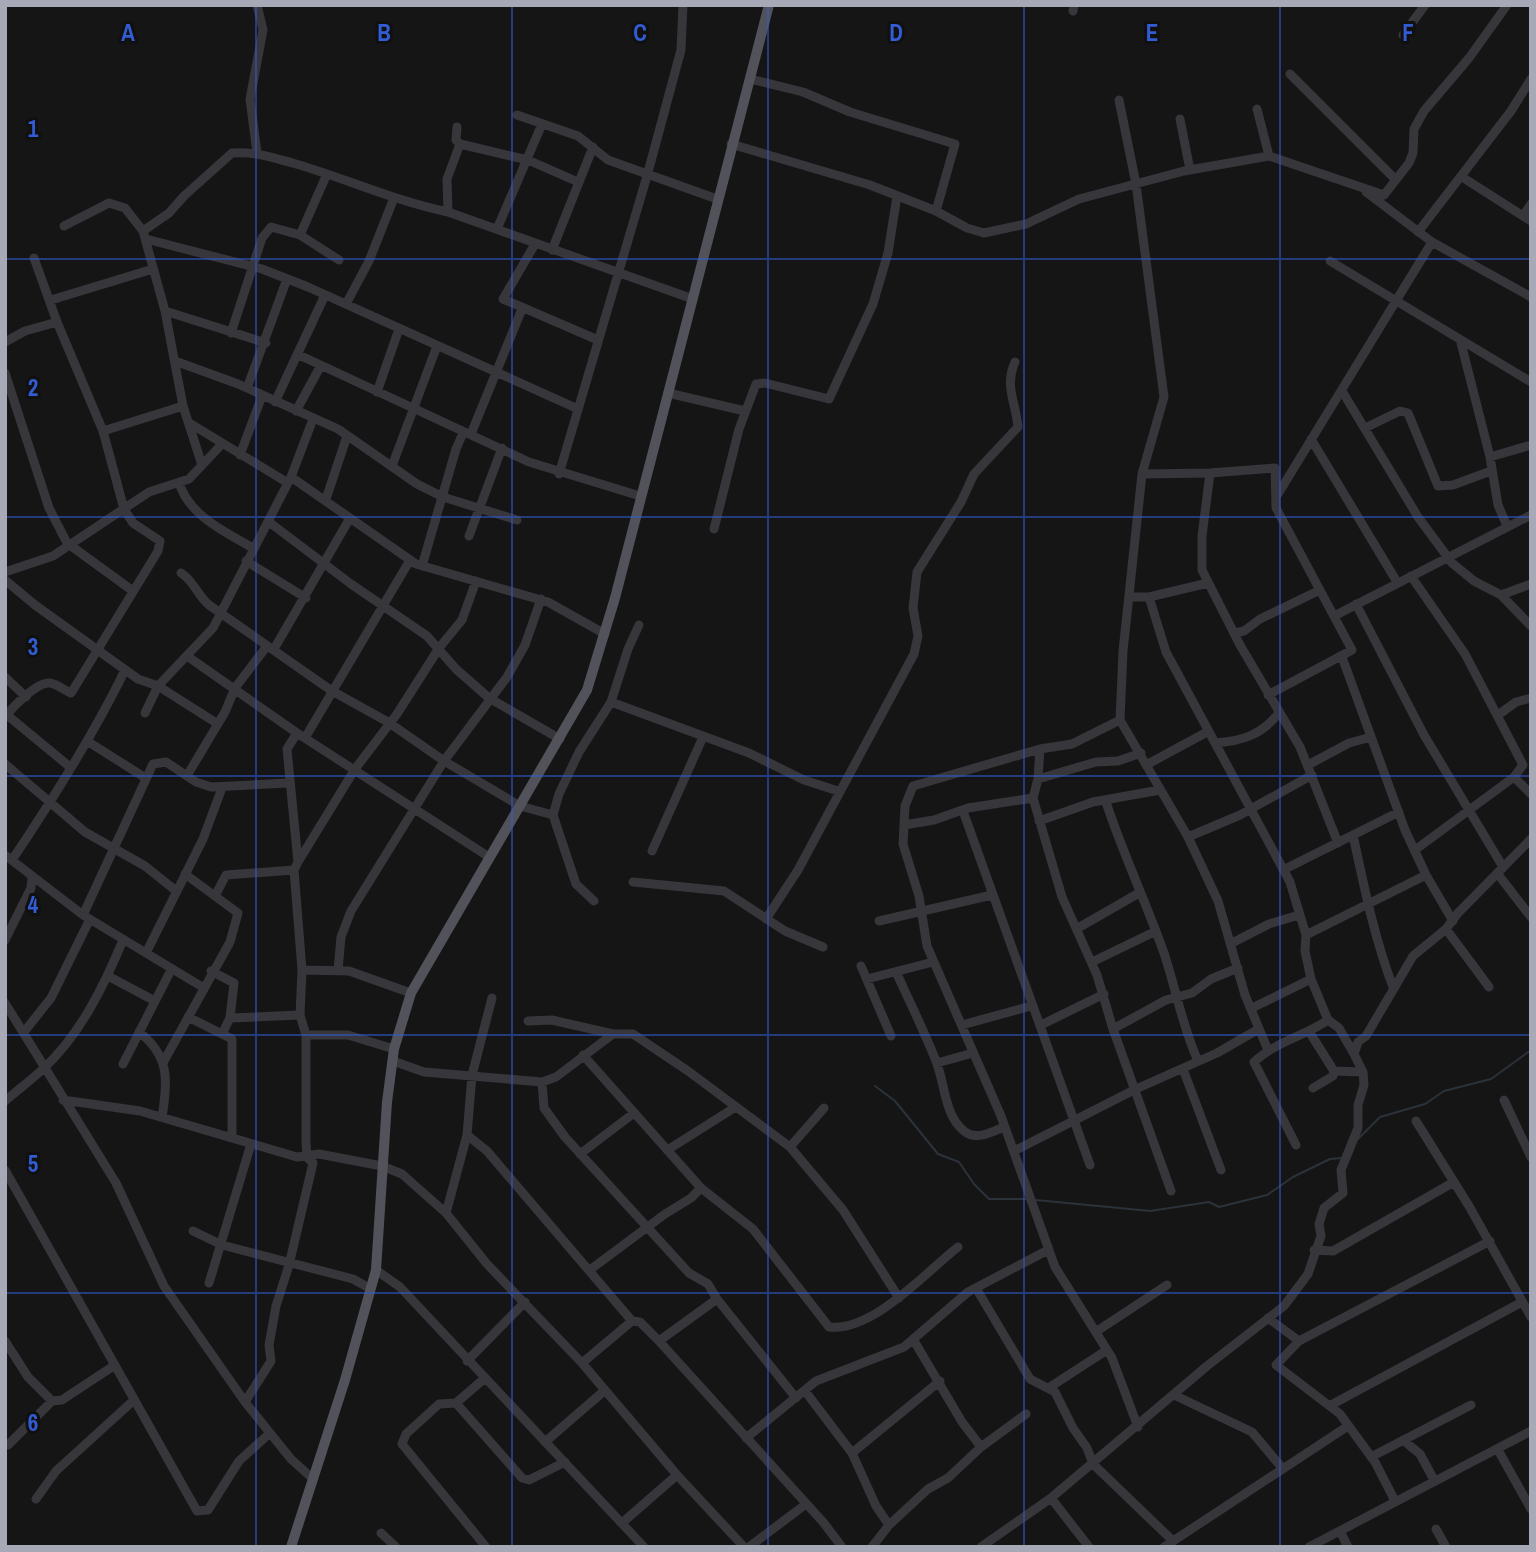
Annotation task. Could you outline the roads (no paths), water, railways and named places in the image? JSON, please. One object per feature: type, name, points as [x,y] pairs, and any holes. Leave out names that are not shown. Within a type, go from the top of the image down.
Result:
[{"type":"main road","points":[[295,1545],[376,1270],[383,1131],[393,1055],[411,993],[587,690],[605,634],[769,5]]},
{"type":"street","points":[[257,5],[262,30],[250,99],[257,153]]},
{"type":"street","points":[[559,474],[620,273],[681,50],[683,5]]},
{"type":"street","points":[[1404,35],[1424,5]]},
{"type":"street","points":[[1384,195],[1409,163],[1413,153],[1414,129],[1424,111],[1469,58],[1507,5]]},
{"type":"street","points":[[1290,75],[1395,179]]},
{"type":"street","points":[[750,79],[803,92],[850,112],[955,144],[936,211]]},
{"type":"street","points":[[1418,232],[1462,177],[1531,79]]},
{"type":"street","points":[[1119,100],[1136,184],[1164,397],[1142,474],[1120,720],[1188,837],[1218,901],[1257,1030],[1268,1050]]},
{"type":"street","points":[[1257,109],[1269,156]]},
{"type":"street","points":[[517,115],[559,127],[593,147],[608,160],[717,199]]},
{"type":"street","points":[[1180,119],[1190,170]]},
{"type":"street","points":[[497,229],[542,124]]},
{"type":"street","points":[[457,127],[456,139],[460,144],[528,160],[578,182]]},
{"type":"street","points":[[447,212],[447,179],[460,144]]},
{"type":"street","points":[[731,144],[798,166],[854,180],[936,211],[967,228],[996,232],[1026,224],[1079,199],[1190,170],[1269,156],[1384,195]]},
{"type":"street","points":[[552,250],[593,147]]},
{"type":"street","points":[[145,235],[169,214],[184,195],[232,153],[257,153],[350,180],[394,198],[447,212],[693,299]]},
{"type":"street","points":[[1384,195],[1306,169],[1340,187],[1365,191],[1432,242],[1531,297]]},
{"type":"street","points":[[300,235],[327,174]]},
{"type":"street","points":[[1462,177],[1527,218],[1531,204]]},
{"type":"street","points":[[713,529],[745,411],[756,384],[765,383],[830,399],[873,304],[888,253],[897,196]]},
{"type":"street","points":[[346,304],[369,261],[394,198]]},
{"type":"street","points":[[64,226],[110,203],[125,208],[145,235],[165,311],[183,406],[202,465]]},
{"type":"street","points":[[232,333],[251,267],[262,238],[271,227],[300,235],[339,260]]},
{"type":"street","points":[[145,235],[287,279],[499,372],[578,410]]},
{"type":"street","points":[[1274,501],[1394,300],[1432,242]]},
{"type":"street","points":[[535,244],[503,299],[598,340]]},
{"type":"street","points":[[34,258],[57,322],[103,431],[124,509],[133,523],[160,541],[158,551],[71,693],[47,683],[26,697],[6,716],[70,767]]},
{"type":"street","points":[[1329,261],[1461,343],[1531,382]]},
{"type":"street","points":[[51,300],[153,269]]},
{"type":"street","points":[[247,388],[266,343],[287,279]]},
{"type":"street","points":[[275,402],[325,295]]},
{"type":"street","points":[[422,566],[443,497],[467,433],[499,372],[522,309]]},
{"type":"street","points":[[165,311],[266,343]]},
{"type":"street","points":[[5,342],[25,331],[57,322]]},
{"type":"street","points":[[377,392],[399,330]]},
{"type":"street","points":[[1461,343],[1490,457],[1498,505],[1507,526]]},
{"type":"street","points":[[392,466],[437,346]]},
{"type":"street","points":[[299,355],[413,410],[559,474],[640,496]]},
{"type":"street","points":[[175,361],[247,388],[347,436],[443,497],[517,520]]},
{"type":"street","points":[[766,919],[798,870],[834,805],[838,791],[918,643],[913,608],[917,572],[961,502],[974,474],[1018,427],[1009,375],[1015,362]]},
{"type":"street","points":[[296,411],[320,367]]},
{"type":"street","points":[[5,373],[49,508],[67,543],[133,590]]},
{"type":"street","points":[[1342,391],[1418,517],[1448,556],[1474,581],[1502,595],[1531,626]]},
{"type":"street","points":[[668,393],[745,411]]},
{"type":"street","points":[[240,455],[262,396]]},
{"type":"street","points":[[103,431],[183,406]]},
{"type":"street","points":[[1365,428],[1401,411],[1408,414],[1438,486],[1453,485],[1492,471]]},
{"type":"street","points":[[145,713],[158,686],[213,628],[290,480],[313,419]]},
{"type":"street","points":[[191,424],[221,445],[326,499],[410,560],[422,566],[541,600],[605,634]]},
{"type":"street","points":[[326,499],[347,436]]},
{"type":"street","points":[[1311,439],[1397,582]]},
{"type":"street","points":[[5,572],[52,556],[67,543],[149,492],[189,479],[221,445]]},
{"type":"street","points":[[1490,457],[1531,445]]},
{"type":"street","points":[[469,536],[502,448]]},
{"type":"street","points":[[1142,474],[1275,468],[1274,501],[1352,650],[1268,695]]},
{"type":"street","points":[[1210,473],[1201,550],[1202,570],[1308,765],[1338,844]]},
{"type":"street","points":[[179,482],[183,495],[192,506],[222,530],[253,548]]},
{"type":"street","points":[[1336,615],[1531,515]]},
{"type":"street","points":[[188,774],[218,724],[235,688],[271,648],[306,598],[351,518]]},
{"type":"street","points":[[269,522],[325,565],[427,636],[456,669],[489,698],[560,739]]},
{"type":"street","points":[[245,1402],[271,1361],[269,1345],[276,1306],[289,1265],[313,1163],[307,1157],[306,1035],[300,1015],[302,970],[287,749],[301,736],[332,691],[410,560]]},
{"type":"street","points":[[246,561],[306,598]]},
{"type":"street","points":[[181,573],[191,579],[198,595],[332,691],[388,722],[444,761],[520,806],[553,815]]},
{"type":"street","points":[[1411,576],[1465,654],[1523,765],[1514,777],[1415,850]]},
{"type":"street","points":[[5,580],[138,679],[158,686],[218,724]]},
{"type":"street","points":[[296,866],[355,769],[388,722],[397,714],[439,648],[462,620],[476,581]]},
{"type":"street","points":[[1129,597],[1149,597],[1208,583]]},
{"type":"street","points":[[1502,595],[1531,584]]},
{"type":"street","points":[[1235,632],[1244,631],[1260,619],[1320,590]]},
{"type":"street","points":[[981,1547],[1051,1498],[1284,1306],[1308,1274],[1321,1236],[1319,1224],[1324,1208],[1343,1193],[1341,1170],[1358,1129],[1363,1072],[1339,1028],[1328,1020],[1311,979],[1305,951],[1306,935],[1296,897],[1252,808],[1207,732],[1166,652],[1149,597]]},
{"type":"street","points":[[338,970],[341,937],[351,911],[444,761],[507,677],[525,645],[541,600]]},
{"type":"street","points":[[1356,604],[1424,735],[1462,795],[1467,811],[1500,870],[1531,917]]},
{"type":"street","points":[[594,901],[576,884],[553,815],[570,768],[611,702],[628,649],[639,625]]},
{"type":"street","points":[[187,656],[301,736],[489,857]]},
{"type":"street","points":[[1342,657],[1399,812],[1426,875],[1453,921]]},
{"type":"street","points":[[125,670],[50,804],[9,858],[87,917],[204,988]]},
{"type":"street","points":[[5,677],[26,697]]},
{"type":"street","points":[[1498,715],[1516,702],[1531,698]]},
{"type":"street","points":[[611,702],[749,753],[804,780],[838,791]]},
{"type":"street","points":[[1215,743],[1250,737],[1261,731],[1279,713]]},
{"type":"street","points":[[1120,720],[1072,744],[1040,749],[913,786],[905,806],[903,844],[919,896],[923,933],[933,962],[1014,1150],[1048,1250],[1059,1276],[1107,1350],[1138,1427]]},
{"type":"street","points":[[1148,764],[1207,732]]},
{"type":"street","points":[[652,850],[703,737]]},
{"type":"street","points":[[1308,765],[1349,743],[1371,737]]},
{"type":"street","points":[[86,741],[144,777]]},
{"type":"street","points":[[1040,749],[1038,779],[1033,798],[1062,897],[1078,928],[1104,994],[1113,1029],[1171,1191]]},
{"type":"street","points":[[1038,779],[1096,762],[1118,761],[1141,753]]},
{"type":"street","points":[[24,1032],[51,999],[136,805],[144,777],[158,761],[188,774],[202,786],[222,788],[288,783]]},
{"type":"street","points":[[5,764],[85,832],[145,866],[176,890]]},
{"type":"street","points":[[1188,837],[1252,808],[1312,775]]},
{"type":"street","points":[[1514,777],[1531,794]]},
{"type":"street","points":[[146,953],[208,830],[222,788]]},
{"type":"street","points":[[1040,821],[1093,802],[1106,802],[1122,795],[1160,790]]},
{"type":"street","points":[[904,825],[1033,798]]},
{"type":"street","points":[[1106,802],[1177,998],[1185,1033],[1198,1061]]},
{"type":"street","points":[[963,811],[1090,1165]]},
{"type":"street","points":[[1283,870],[1399,812]]},
{"type":"street","points":[[1353,835],[1362,869],[1366,907],[1392,987]]},
{"type":"street","points":[[1354,1054],[1358,1042],[1366,1036],[1392,987],[1413,956],[1446,929],[1531,839]]},
{"type":"street","points":[[215,896],[226,875],[296,866]]},
{"type":"street","points":[[162,1117],[165,1098],[164,1060],[211,971],[230,942],[238,913],[185,874]]},
{"type":"street","points":[[1306,935],[1426,875]]},
{"type":"street","points":[[6,935],[31,888],[32,878]]},
{"type":"street","points":[[633,882],[723,891],[766,919],[823,947]]},
{"type":"street","points":[[1078,928],[1139,893]]},
{"type":"street","points":[[879,921],[992,895]]},
{"type":"street","points":[[1232,943],[1269,924],[1299,915]]},
{"type":"street","points":[[1446,929],[1489,987]]},
{"type":"street","points":[[1092,962],[1154,932]]},
{"type":"street","points":[[5,1101],[44,1069],[80,1023],[108,976],[123,940]]},
{"type":"street","points":[[867,979],[933,962]]},
{"type":"street","points":[[861,966],[891,1036]]},
{"type":"street","points":[[1113,1029],[1166,1000],[1177,998],[1238,968]]},
{"type":"street","points":[[123,1064],[171,970]]},
{"type":"street","points":[[302,970],[338,970],[357,974],[411,993]]},
{"type":"street","points":[[211,971],[234,983],[230,1018],[222,1034]]},
{"type":"street","points":[[897,972],[937,1063],[951,1111],[964,1132],[978,1136],[1004,1127]]},
{"type":"street","points":[[108,976],[155,1001]]},
{"type":"street","points":[[1252,1008],[1311,979]]},
{"type":"street","points":[[1041,1025],[1104,994]]},
{"type":"street","points":[[446,1213],[467,1135],[472,1075],[492,998]]},
{"type":"street","points":[[5,1003],[116,1183],[164,1286],[245,1402],[291,1459],[313,1479]]},
{"type":"street","points":[[962,1025],[1031,1006]]},
{"type":"street","points":[[230,1018],[300,1015]]},
{"type":"street","points":[[188,1017],[232,1039],[232,1138]]},
{"type":"street","points":[[528,1021],[552,1020],[613,1034]]},
{"type":"street","points":[[1296,1146],[1254,1062],[1268,1050],[1310,1033],[1328,1020]]},
{"type":"street","points":[[1014,1150],[1136,1089],[1183,1069],[1257,1030]]},
{"type":"street","points":[[306,1035],[348,1035],[393,1055],[410,1069],[542,1082],[556,1077],[613,1034],[621,1031],[633,1034],[714,1089],[734,1108],[790,1147],[843,1210],[899,1298]]},
{"type":"street","points":[[139,1032],[151,1041],[164,1060]]},
{"type":"street","points":[[1310,1033],[1334,1072]]},
{"type":"street","points":[[937,1063],[974,1053]]},
{"type":"street","points":[[583,1055],[701,1188],[752,1229],[829,1327],[844,1326],[861,1319],[899,1298],[958,1247]]},
{"type":"street","points":[[1183,1069],[1221,1170]]},
{"type":"street","points":[[1334,1072],[1363,1072]]},
{"type":"street","points":[[1313,1088],[1333,1076],[1334,1072]]},
{"type":"street","points":[[542,1082],[544,1108],[580,1154],[689,1273],[708,1284],[796,1398]]},
{"type":"street","points":[[63,1100],[139,1111],[251,1144],[307,1157],[319,1154],[340,1161],[382,1166],[402,1174],[446,1213],[487,1264],[582,1363],[677,1475],[744,1547]]},
{"type":"street","points":[[1504,1100],[1531,1157]]},
{"type":"street","points":[[669,1149],[734,1108]]},
{"type":"street","points":[[790,1147],[824,1108]]},
{"type":"street","points":[[580,1154],[634,1113]]},
{"type":"street","points":[[1416,1121],[1490,1241],[1531,1317]]},
{"type":"street","points":[[467,1135],[486,1151],[524,1198],[591,1269],[632,1321],[640,1322],[659,1341],[842,1547]]},
{"type":"street","points":[[209,1283],[251,1144]]},
{"type":"street","points":[[5,1170],[195,1508],[200,1512],[208,1510],[244,1455],[270,1433]]},
{"type":"street","points":[[1314,1250],[1333,1251],[1454,1182]]},
{"type":"street","points":[[591,1269],[691,1198],[701,1188]]},
{"type":"street","points":[[193,1231],[222,1245],[289,1265],[353,1279],[371,1289]]},
{"type":"street","points":[[1395,1501],[1371,1457],[1331,1405],[1276,1365],[1299,1341],[1490,1241]]},
{"type":"street","points":[[746,1438],[827,1375],[890,1353],[913,1339],[976,1288],[1048,1250]]},
{"type":"street","points":[[376,1270],[400,1287],[644,1547]]},
{"type":"street","points":[[1097,1331],[1167,1285]]},
{"type":"street","points":[[976,1288],[1030,1379],[1038,1386],[1050,1387],[1107,1350]]},
{"type":"street","points":[[659,1341],[717,1299]]},
{"type":"street","points":[[1331,1405],[1522,1302]]},
{"type":"street","points":[[467,1361],[525,1303]]},
{"type":"street","points":[[1268,1318],[1299,1341]]},
{"type":"street","points":[[582,1363],[632,1321]]},
{"type":"street","points":[[913,1339],[981,1447]]},
{"type":"street","points":[[5,1341],[28,1377],[52,1401]]},
{"type":"street","points":[[8,1445],[52,1401],[62,1400],[115,1365]]},
{"type":"street","points":[[485,1378],[456,1403],[439,1404],[407,1434],[402,1444],[486,1547]]},
{"type":"street","points":[[852,1453],[940,1381]]},
{"type":"street","points":[[1050,1387],[1087,1448],[1093,1464],[1168,1543],[1348,1426]]},
{"type":"street","points":[[545,1442],[604,1391]]},
{"type":"street","points":[[805,1391],[852,1453],[876,1506],[889,1525]]},
{"type":"street","points":[[1174,1395],[1252,1432],[1283,1469]]},
{"type":"street","points":[[36,1499],[56,1471],[134,1400]]},
{"type":"street","points":[[456,1403],[522,1478],[529,1480],[565,1462]]},
{"type":"street","points":[[1371,1457],[1471,1405]]},
{"type":"street","points":[[872,1547],[889,1525],[981,1447],[1026,1414]]},
{"type":"street","points":[[1309,1547],[1531,1431]]},
{"type":"street","points":[[1403,1440],[1420,1454],[1434,1480]]},
{"type":"street","points":[[1498,1450],[1531,1509]]},
{"type":"street","points":[[622,1523],[677,1475]]},
{"type":"street","points":[[1051,1498],[1088,1547]]},
{"type":"street","points":[[749,1547],[806,1504]]},
{"type":"street","points":[[1436,1529],[1446,1547]]},
{"type":"street","points":[[1340,1531],[1348,1547]]},
{"type":"street","points":[[381,1533],[396,1547]]},
{"type":"waterway","points":[[1358,1139],[1380,1117],[1425,1104],[1444,1091],[1491,1079],[1531,1050]]},
{"type":"waterway","points":[[875,1086],[895,1101],[938,1154],[959,1162],[974,1184],[989,1199],[1027,1199]]},
{"type":"waterway","points":[[1036,1200],[1150,1211],[1209,1202],[1219,1207],[1267,1195],[1293,1177],[1330,1159],[1341,1158]]}]
